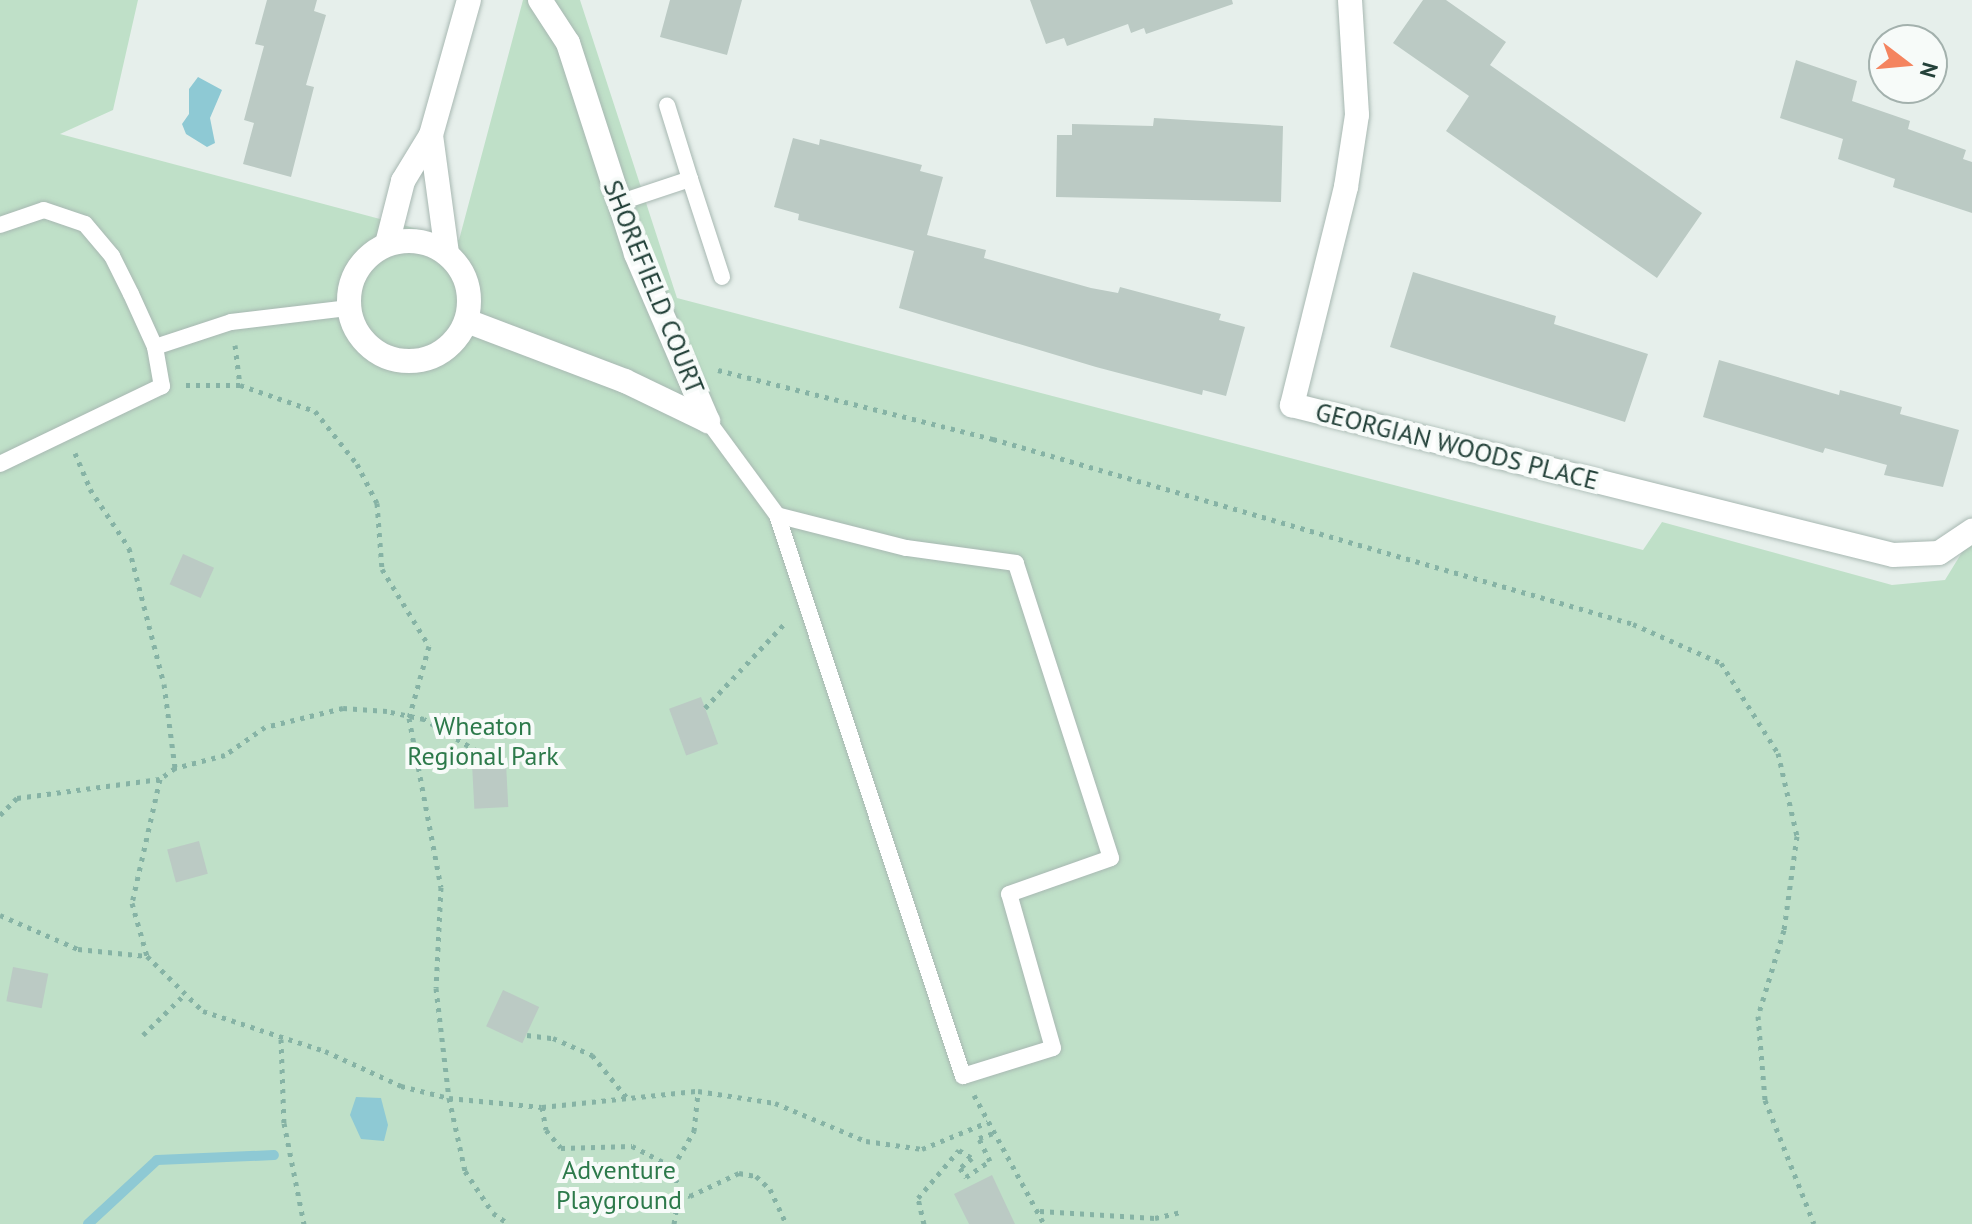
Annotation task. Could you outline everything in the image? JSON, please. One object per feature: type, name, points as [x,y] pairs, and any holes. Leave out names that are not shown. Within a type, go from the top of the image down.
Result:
[{"type":"street","points":[[387,244],[403,181],[431,135],[469,0]]},
{"type":"street","name":"SHOREFIELD COURT","points":[[540,0],[568,43],[618,203],[708,421]]},
{"type":"street","name":"GEORGIAN WOODS PLACE","points":[[1350,0],[1355,130],[1346,187],[1292,405],[1893,555],[1939,553],[1972,531]]},
{"type":"street","points":[[431,135],[447,253],[468,284],[467,321],[442,353],[403,362],[366,344],[349,308],[358,270],[387,244],[408,240],[447,253]]},
{"type":"street","name":"SHOREFIELD COURT","points":[[467,321],[625,381],[708,421]]},
{"type":"lane","points":[[667,105],[722,277]]},
{"type":"lane","points":[[618,203],[690,179]]},
{"type":"lane","points":[[0,225],[44,210],[85,224],[112,256],[155,347],[162,386],[0,464]]},
{"type":"lane","points":[[155,347],[231,322],[349,308]]},
{"type":"lane","points":[[708,421],[777,515],[963,1076],[1053,1048],[1009,894],[1111,858],[1016,563],[906,548],[777,515]]},
{"type":"path","points":[[234,344],[240,385]]},
{"type":"path","points":[[682,362],[993,439],[1633,624],[1721,663],[1778,753],[1797,836],[1784,930],[1758,1016],[1765,1100],[1814,1224]]},
{"type":"path","points":[[162,386],[240,385],[315,411],[357,464],[377,503],[382,569],[429,646],[409,718],[441,887],[436,988],[449,1098],[465,1171],[493,1213],[509,1224]]},
{"type":"path","points":[[66,433],[90,489],[129,548],[164,684],[175,768]]},
{"type":"path","points":[[705,708],[805,600]]},
{"type":"path","points":[[0,815],[17,798],[160,779],[175,768],[225,755],[265,727],[343,708],[424,719],[477,751]]},
{"type":"path","points":[[160,779],[132,903],[147,956],[203,1011],[325,1051],[401,1086],[449,1098],[542,1107],[698,1091],[775,1103],[866,1141],[922,1149],[988,1122]]},
{"type":"path","points":[[0,915],[78,949],[147,956]]},
{"type":"path","points":[[143,1035],[185,994]]},
{"type":"path","points":[[527,1035],[553,1038],[592,1055],[629,1100]]},
{"type":"path","points":[[281,1039],[284,1123],[304,1224]]},
{"type":"path","points":[[963,1076],[1040,1211],[1044,1224]]},
{"type":"path","points":[[674,1224],[679,1192],[673,1167],[694,1131],[698,1091]]},
{"type":"path","points":[[542,1107],[546,1130],[561,1148],[632,1146],[673,1167]]},
{"type":"path","points":[[924,1224],[918,1198],[959,1150],[972,1158],[960,1168],[966,1177],[990,1161],[979,1138],[996,1132]]},
{"type":"path","points":[[679,1192],[690,1196],[739,1173],[756,1176],[770,1189],[786,1224]]},
{"type":"path","points":[[1040,1211],[1155,1218],[1180,1212]]},
{"type":"path","points":[[492,1224],[493,1213]]},
{"type":"green space","name":"Wheaton Regional Park","points":[[0,0],[138,0],[113,110],[60,134],[459,240],[523,0],[580,0],[677,298],[1643,550],[1662,522],[1892,585],[1945,580],[1972,536],[1972,1224],[0,1224]]},
{"type":"water","points":[[198,77],[222,90],[210,118],[215,143],[207,147],[186,134],[182,124],[189,114],[189,89]]},
{"type":"water","points":[[356,1097],[381,1098],[388,1125],[384,1141],[361,1139],[350,1115]]},
{"type":"building","points":[[267,0],[317,0],[314,11],[326,15],[306,85],[314,87],[291,177],[243,164],[254,123],[244,120],[264,46],[255,44]]},
{"type":"building","points":[[670,0],[742,0],[727,55],[660,37]]},
{"type":"building","points":[[1030,0],[1232,0],[1233,4],[1146,34],[1144,28],[1131,33],[1128,24],[1067,46],[1064,38],[1046,44]]},
{"type":"building","points":[[1423,0],[1446,0],[1506,42],[1490,65],[1702,213],[1657,278],[1446,131],[1469,96],[1393,43]]},
{"type":"building","points":[[1796,60],[1857,81],[1852,101],[1910,121],[1908,129],[1966,150],[1963,159],[1972,162],[1972,213],[1893,187],[1895,179],[1838,159],[1843,139],[1780,118]]},
{"type":"building","points":[[1154,118],[1283,126],[1281,202],[1056,197],[1057,135],[1072,135],[1072,124],[1153,126]]},
{"type":"building","points":[[793,138],[819,145],[820,139],[922,165],[920,171],[943,177],[927,235],[986,250],[984,258],[1091,288],[1118,293],[1120,287],[1221,314],[1219,320],[1245,327],[1226,396],[1203,390],[1202,395],[1096,367],[899,308],[914,251],[798,220],[799,214],[774,207]]},
{"type":"building","points":[[1413,272],[1556,316],[1554,324],[1648,354],[1625,422],[1390,347]]},
{"type":"building","points":[[1719,360],[1839,395],[1840,390],[1902,407],[1900,414],[1959,430],[1943,487],[1884,475],[1887,465],[1825,448],[1823,453],[1703,417]]},
{"type":"building","points":[[183,554],[214,568],[201,598],[170,584]]},
{"type":"building","points":[[701,697],[718,744],[686,756],[669,709]]},
{"type":"building","points":[[506,763],[508,807],[474,809],[472,765]]},
{"type":"building","points":[[199,841],[208,874],[176,882],[167,850]]},
{"type":"building","points":[[13,967],[48,974],[42,1008],[6,1001]]},
{"type":"building","points":[[503,990],[539,1007],[522,1043],[486,1026]]},
{"type":"building","points":[[992,1175],[1015,1224],[969,1224],[954,1194]]},
{"type":"waterway","points":[[88,1224],[157,1160],[274,1155]]},
{"type":"park label","name":"Adventure Playground","points":[[619,1185]]}]
